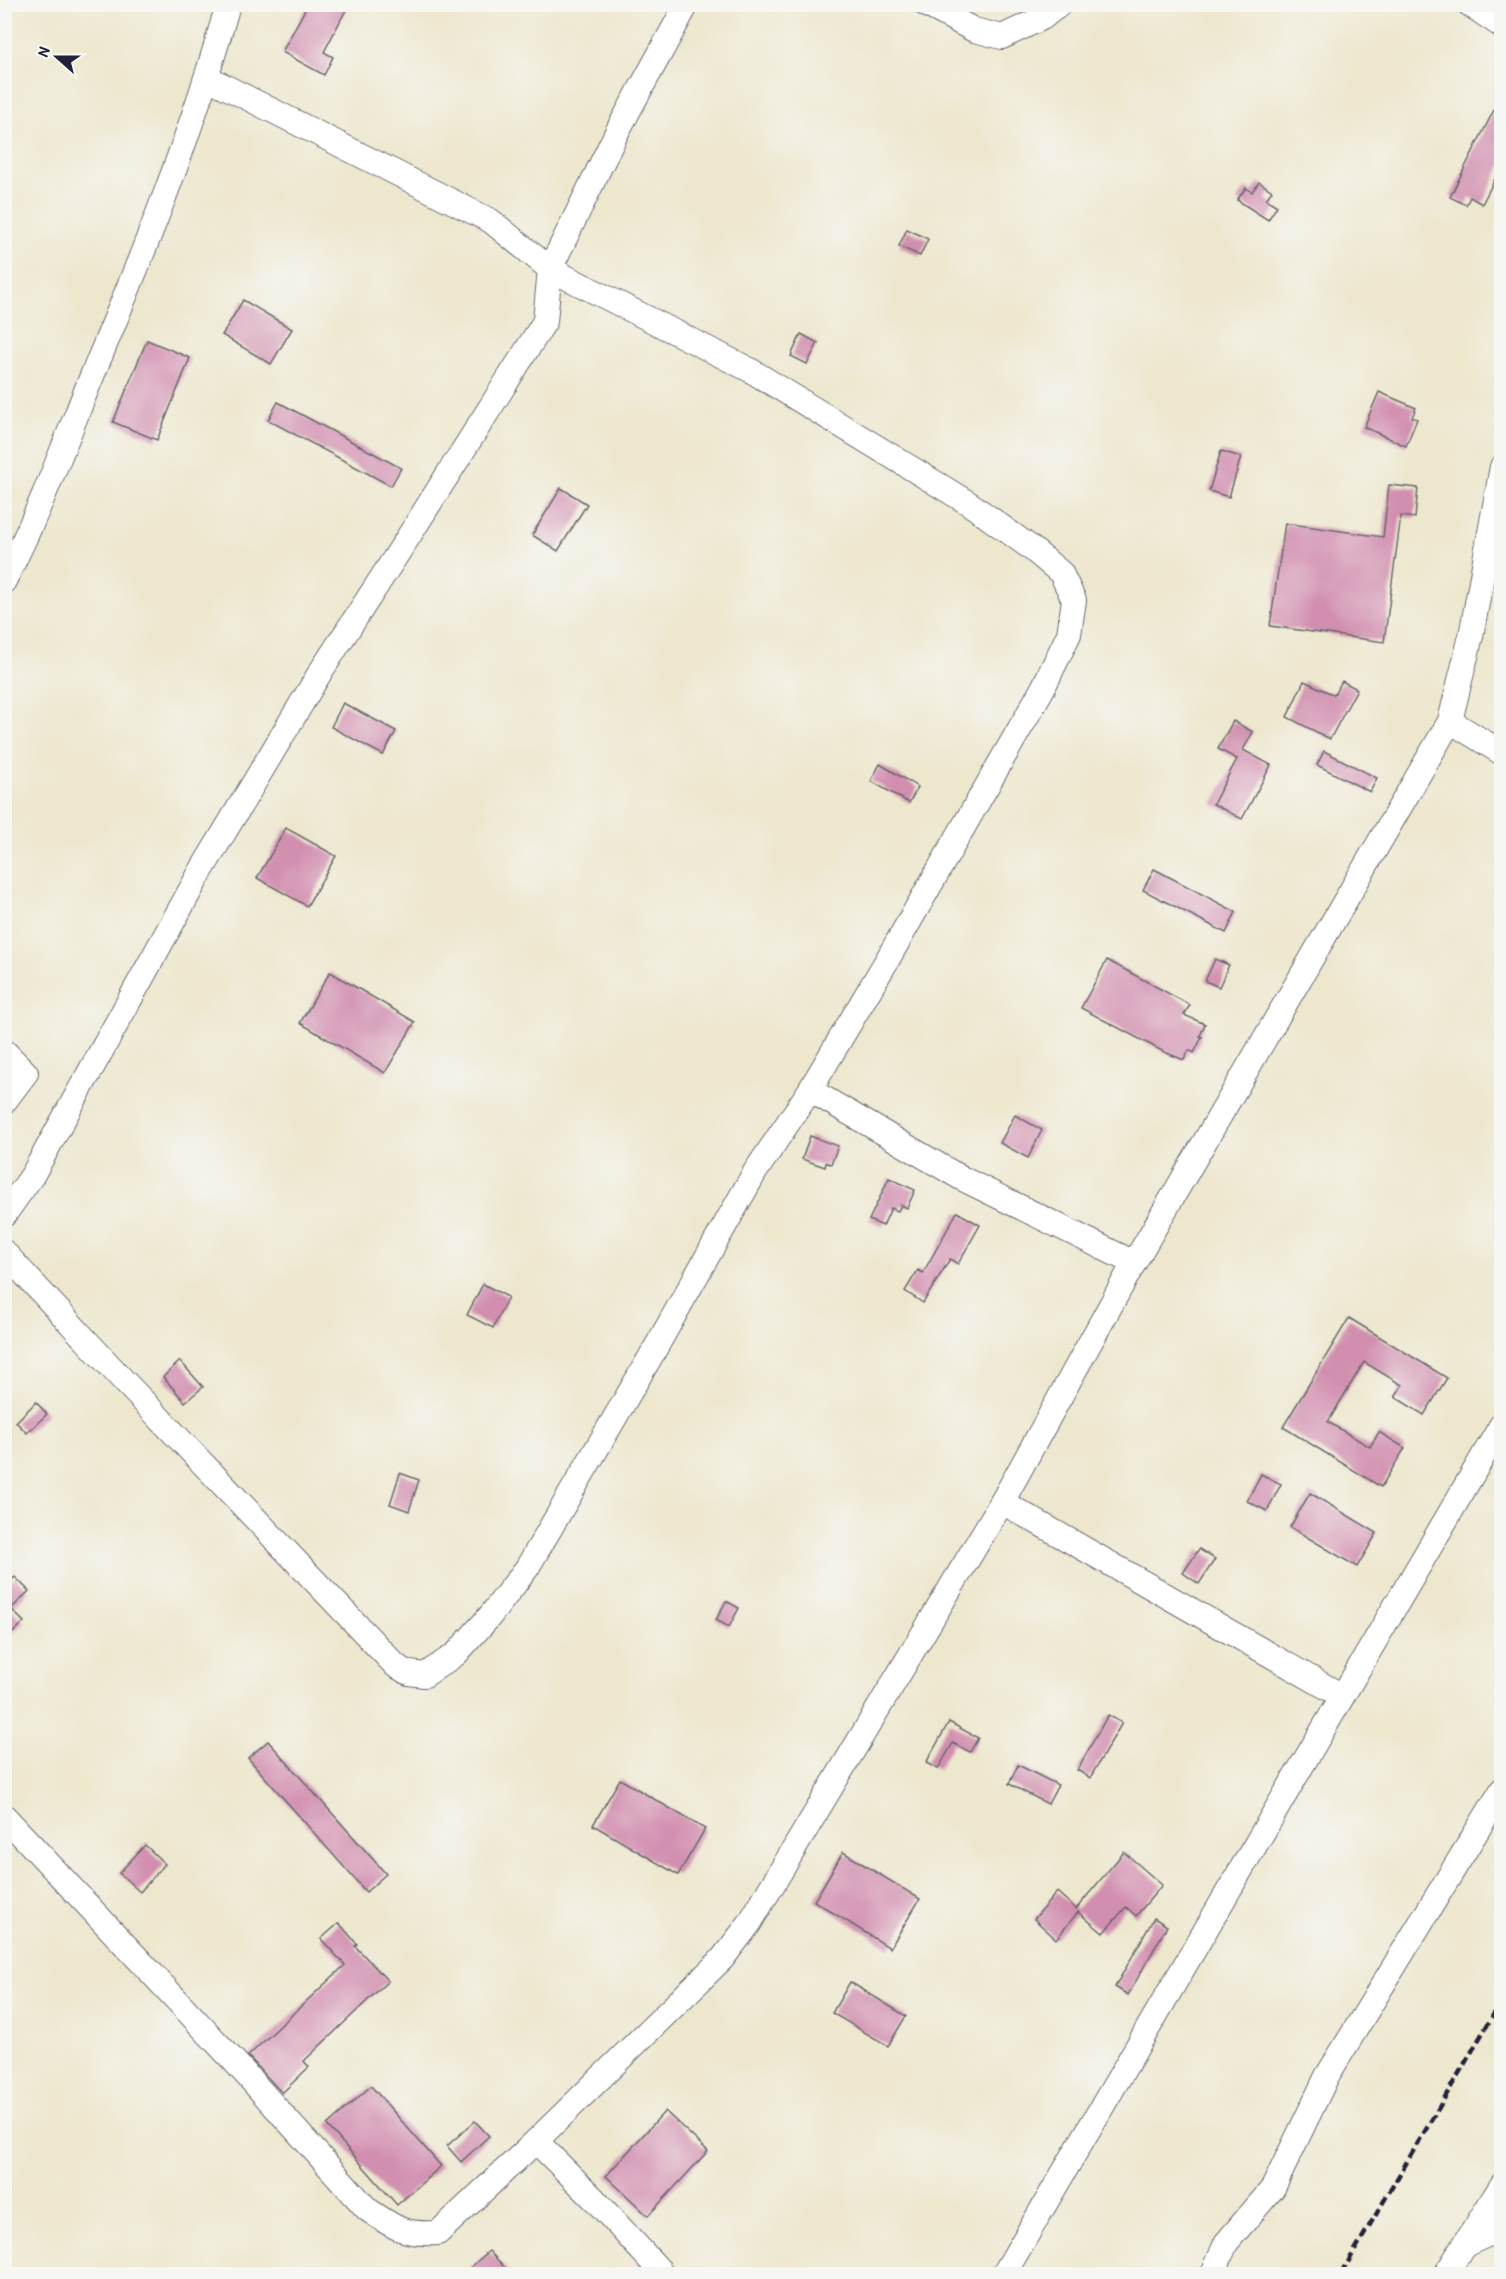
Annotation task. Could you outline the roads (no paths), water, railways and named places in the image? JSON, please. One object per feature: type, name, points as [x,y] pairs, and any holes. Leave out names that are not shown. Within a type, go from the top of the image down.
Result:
[{"type":"street","points":[[4,581],[39,504],[134,277],[208,78],[228,4]]},
{"type":"street","points":[[4,1215],[32,1176],[201,871],[321,671],[545,321],[550,269],[618,130],[687,4]]},
{"type":"street","points":[[925,4],[974,30],[1002,37],[1042,18],[1060,4]]},
{"type":"street","points":[[1469,4],[1502,26]]},
{"type":"street","points":[[4,1252],[396,1666],[409,1673],[424,1675],[456,1654],[490,1616],[527,1568],[755,1172],[810,1090],[886,962],[1043,688],[1069,634],[1074,600],[1061,573],[970,504],[750,370],[550,269],[491,221],[208,78]]},
{"type":"street","points":[[4,1816],[234,2061],[367,2209],[393,2227],[416,2235],[438,2233],[536,2141],[722,1959],[749,1924],[1002,1502],[1134,1263],[1450,721],[1471,636],[1502,467]]},
{"type":"street","points":[[1450,721],[1502,753]]},
{"type":"street","points":[[4,1051],[26,1073],[4,1102]]},
{"type":"street","points":[[810,1090],[961,1178],[1134,1263]]},
{"type":"street","points":[[1004,2274],[1502,1424]]},
{"type":"street","points":[[1002,1502],[1342,1696]]},
{"type":"street","points":[[1213,2274],[1226,2244],[1273,2188],[1327,2076],[1502,1790]]},
{"type":"street","points":[[536,2141],[595,2200],[663,2274]]},
{"type":"street","points":[[1446,2274],[1502,2185]]},
{"type":"street","points":[[1465,2245],[1502,2228]]},
{"type":"railway","points":[[1341,2274],[1502,2000]]}]
